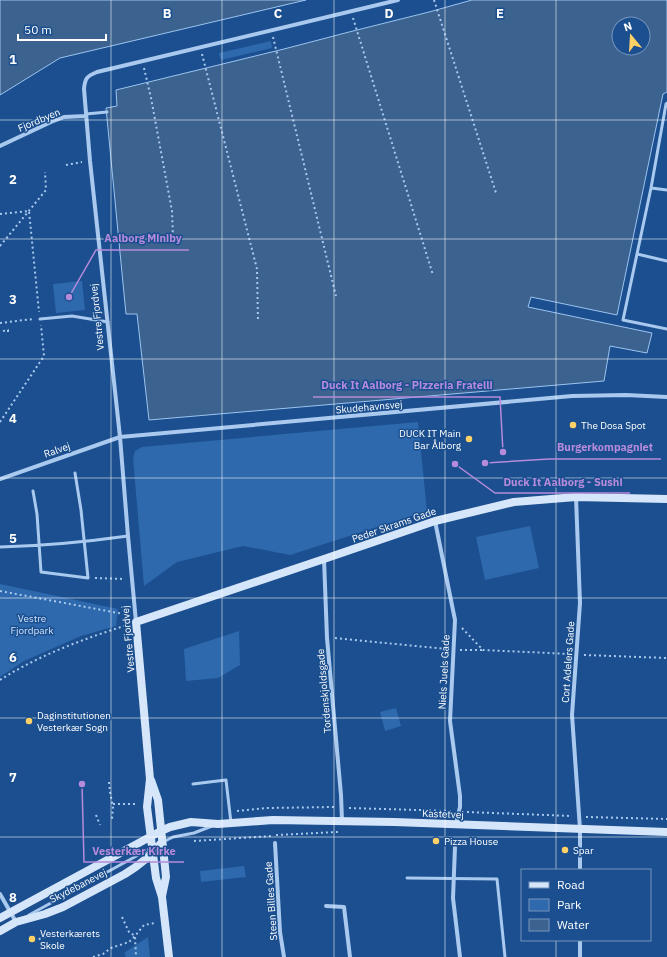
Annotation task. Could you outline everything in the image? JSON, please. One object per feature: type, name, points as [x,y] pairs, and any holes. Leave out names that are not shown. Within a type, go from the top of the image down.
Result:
[{"type":"street","name":"Vestre Fjordvej","points":[[169,957],[162,897],[156,878],[150,836],[147,803],[150,779],[120,437],[90,161],[84,89],[85,80],[90,75],[97,72],[398,0]]},
{"type":"street","name":"Fjordbyen","points":[[0,146],[51,122],[64,118],[86,115]]},
{"type":"street","name":"Skudehavnsvej","points":[[120,437],[572,396],[626,395],[667,397]]},
{"type":"street","name":"Ralvej","points":[[0,479],[120,437]]},
{"type":"street","name":"Peder Skrams Gade","points":[[136,619],[324,559],[435,521],[514,502],[576,497],[667,499]]},
{"type":"street","name":"Cort Adelers Gade","points":[[576,497],[580,603],[572,715],[580,829],[580,869]]},
{"type":"street","name":"Niels Juels Gade","points":[[435,521],[455,620],[450,721],[460,796],[460,807],[456,824]]},
{"type":"street","name":"Tordenskjoldsgade","points":[[324,559],[328,638],[342,820]]},
{"type":"street","name":"Vestre Fjordvej","points":[[150,779],[158,800],[166,877],[162,897]]},
{"type":"street","name":"Kastetvej","points":[[161,831],[190,822],[218,824],[273,820],[342,820],[667,832]]},
{"type":"street","name":"Skydebanevej","points":[[0,918],[161,831]]},
{"type":"street","name":"Skydebanevej","points":[[0,931],[16,922],[63,907],[129,871],[162,842]]},
{"type":"street","name":"Steen Billes Gade","points":[[276,843],[280,932],[284,957]]},
{"type":"street","points":[[455,847],[453,898],[460,957]]},
{"type":"street","points":[[0,894],[16,922]]},
{"type":"street","points":[[326,906],[344,907],[350,957]]},
{"type":"street","points":[[580,941],[580,957]]},
{"type":"lane","points":[[667,103],[651,188],[623,320],[667,328]]},
{"type":"lane","points":[[86,115],[107,112]]},
{"type":"lane","points":[[651,188],[667,190]]},
{"type":"lane","points":[[637,254],[667,261]]},
{"type":"lane","points":[[40,319],[72,316],[108,322]]},
{"type":"lane","points":[[33,491],[37,514],[41,572],[88,578],[81,510],[75,472]]},
{"type":"lane","points":[[0,548],[84,542],[128,536]]},
{"type":"lane","points":[[194,784],[226,780],[231,823]]},
{"type":"lane","name":"Kastetvej","points":[[162,842],[173,837],[194,833],[218,824]]},
{"type":"lane","points":[[407,878],[497,879],[505,957]]},
{"type":"path","points":[[434,0],[496,193]]},
{"type":"path","points":[[350,11],[433,275]]},
{"type":"path","points":[[272,30],[336,296]]},
{"type":"path","points":[[200,47],[257,269],[258,322]]},
{"type":"path","points":[[142,61],[151,98],[172,211],[173,237]]},
{"type":"path","points":[[66,165],[90,161]]},
{"type":"path","points":[[0,246],[46,190],[45,172]]},
{"type":"path","points":[[0,214],[29,211]]},
{"type":"path","points":[[0,422],[44,356],[29,211]]},
{"type":"path","points":[[0,323],[40,319]]},
{"type":"path","points":[[3,331],[8,330],[8,332]]},
{"type":"path","points":[[88,578],[132,579]]},
{"type":"path","points":[[0,591],[136,619]]},
{"type":"path","points":[[0,680],[12,672],[78,642],[136,619]]},
{"type":"path","points":[[455,620],[483,650]]},
{"type":"path","points":[[328,638],[454,650],[667,658]]},
{"type":"path","points":[[109,782],[113,807],[112,819]]},
{"type":"path","points":[[112,804],[134,804]]},
{"type":"path","points":[[333,807],[667,820]]},
{"type":"path","points":[[96,816],[100,825]]},
{"type":"path","points":[[190,842],[345,832]]},
{"type":"path","points":[[122,917],[129,932],[135,936]]},
{"type":"path","points":[[94,957],[103,954],[111,948],[129,942],[144,925],[164,922]]},
{"type":"path","points":[[34,941],[50,935],[60,937],[77,936]]},
{"type":"path","points":[[135,936],[136,957]]},
{"type":"green space","points":[[271,41],[272,48],[221,60],[219,53]]},
{"type":"green space","points":[[82,281],[85,310],[56,313],[53,284]]},
{"type":"green space","points":[[418,422],[427,511],[290,555],[243,546],[177,562],[144,586],[133,458],[135,451],[142,447]]},
{"type":"green space","points":[[530,526],[539,568],[485,580],[476,537]]},
{"type":"green space","name":"Vestre Fjordpark","points":[[0,584],[118,609],[116,626],[81,636],[24,661],[0,677]]},
{"type":"green space","points":[[239,631],[240,665],[218,678],[186,681],[184,649]]},
{"type":"green space","points":[[396,708],[401,726],[385,731],[380,712]]},
{"type":"green space","points":[[244,866],[246,877],[201,882],[200,871]]},
{"type":"green space","points":[[148,937],[150,957],[126,957],[124,953]]},
{"type":"water","points":[[0,0],[306,0],[60,58],[0,95]]},
{"type":"water","points":[[472,0],[667,0],[667,92],[663,94],[617,315],[531,297],[528,307],[652,333],[647,353],[610,346],[604,381],[149,420],[137,314],[126,314],[106,108],[117,106],[116,90]]},
{"type":"place","name":"Aalborg Miniby","points":[[69,297]]},
{"type":"place","name":"The Dosa Spot","points":[[573,425]]},
{"type":"place","name":"DUCK IT Main Bar Ålborg","points":[[469,439]]},
{"type":"place","name":"Duck It Aalborg - Pizzeria Fratelli","points":[[503,452]]},
{"type":"place","name":"Burgerkompagniet","points":[[485,463]]},
{"type":"place","name":"Duck It Aalborg - Sushi","points":[[455,464]]},
{"type":"place","name":"Daginstitutionen Vesterkær Sogn","points":[[29,721]]},
{"type":"place","name":"Vesterkær Kirke","points":[[82,784]]},
{"type":"place","name":"Pizza House","points":[[436,841]]},
{"type":"place","name":"Spar","points":[[565,850]]},
{"type":"place","name":"Vesterkærets Skole","points":[[32,939]]}]
